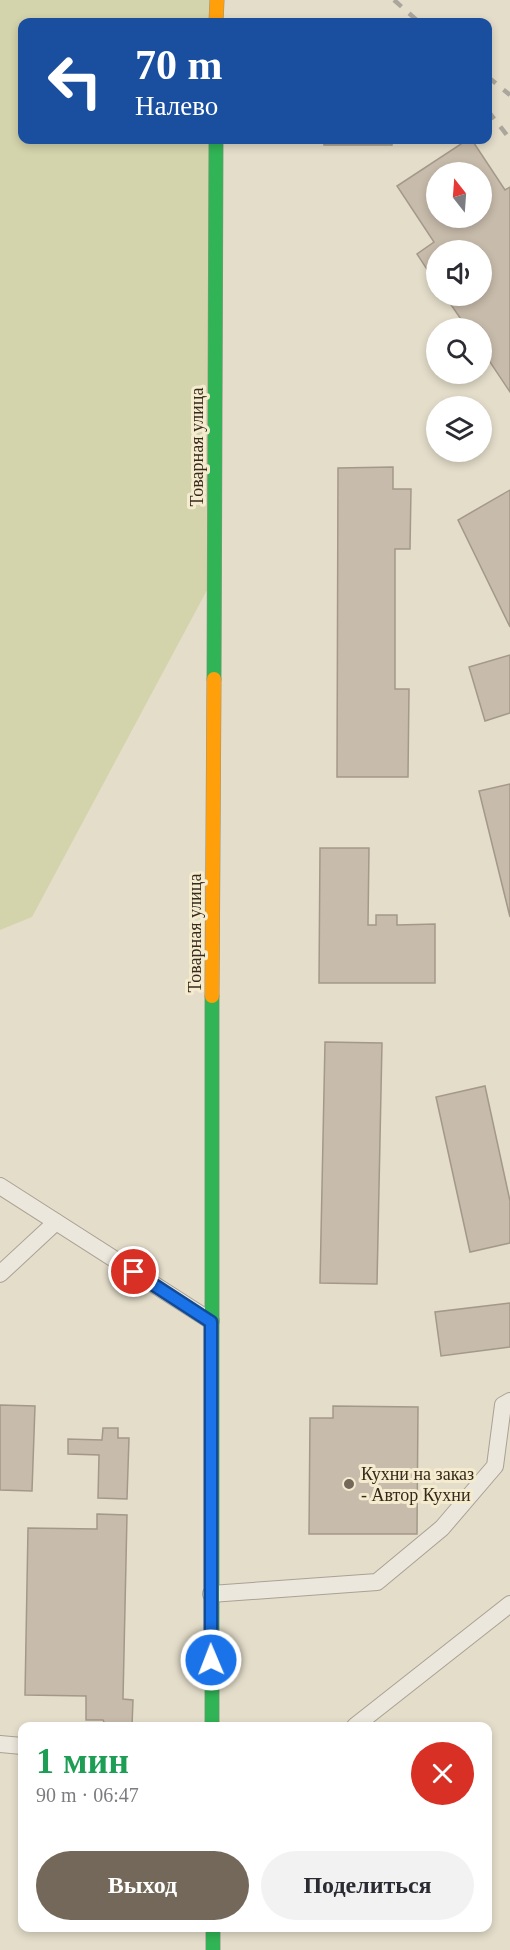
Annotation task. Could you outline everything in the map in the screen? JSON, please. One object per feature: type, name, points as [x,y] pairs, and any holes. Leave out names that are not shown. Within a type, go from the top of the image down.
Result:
[{"type":"street","points":[[216,18],[217,0]]},
{"type":"street","name":"Товарная улица","points":[[212,1722],[211,1322],[216,144]]},
{"type":"street","points":[[213,1932],[213,1950]]},
{"type":"lane","points":[[0,1186],[211,1322]]},
{"type":"lane","points":[[0,1274],[56,1222]]},
{"type":"lane","points":[[211,1593],[377,1582],[442,1528],[495,1466],[503,1405],[510,1401]]},
{"type":"lane","points":[[360,1722],[510,1604]]},
{"type":"lane","points":[[0,1744],[18,1746]]},
{"type":"green space","points":[[0,0],[217,0],[216,18],[18,18],[18,144],[216,144],[214,577],[32,917],[0,930]]},
{"type":"building","points":[[324,144],[392,144],[392,145]]},
{"type":"building","points":[[461,144],[475,144],[487,162],[434,162]]},
{"type":"building","points":[[426,167],[426,228],[492,228],[492,170],[505,190],[510,187],[510,392],[492,365],[492,318],[460,318],[452,306],[492,306],[492,240],[433,240],[397,186]]},
{"type":"building","points":[[426,248],[426,268],[417,254]]},
{"type":"building","points":[[393,467],[393,489],[411,489],[410,549],[395,549],[395,689],[409,689],[408,777],[337,777],[338,468]]},
{"type":"building","points":[[510,490],[510,627],[458,520]]},
{"type":"building","points":[[510,655],[510,713],[485,721],[469,667]]},
{"type":"building","points":[[510,784],[510,917],[479,791]]},
{"type":"building","points":[[320,848],[369,848],[368,925],[376,925],[376,915],[397,915],[397,925],[435,924],[435,983],[319,983]]},
{"type":"building","points":[[325,1042],[382,1043],[377,1284],[320,1283]]},
{"type":"building","points":[[485,1086],[510,1201],[510,1243],[470,1252],[436,1097]]},
{"type":"building","points":[[510,1303],[510,1347],[441,1356],[435,1312]]},
{"type":"building","points":[[0,1405],[35,1406],[32,1491],[0,1490]]},
{"type":"building","points":[[333,1406],[418,1407],[417,1534],[309,1534],[310,1418],[333,1418]]},
{"type":"building","points":[[103,1428],[118,1428],[118,1438],[129,1438],[127,1499],[98,1498],[99,1455],[68,1454],[68,1439],[102,1440]]},
{"type":"building","points":[[97,1514],[127,1515],[123,1699],[133,1700],[132,1722],[86,1720],[86,1696],[25,1695],[28,1528],[97,1529]]},
{"type":"railway","points":[[394,0],[414,18]]},
{"type":"railway","points":[[492,80],[510,95]]},
{"type":"railway","points":[[492,116],[510,139]]},
{"type":"traffic: fast","points":[[214,679],[216,144]]},
{"type":"traffic: fast","points":[[212,996],[212,1722]]},
{"type":"traffic: fast","points":[[213,1932],[213,1950]]},
{"type":"traffic: slow","points":[[216,18],[217,0]]},
{"type":"traffic: slow","points":[[212,996],[214,679]]},
{"type":"place","name":"Кухни на заказ - Автор Кухни","points":[[349,1484]]},
{"type":"route","points":[[134,1272],[211,1322],[211,1660]]}]
